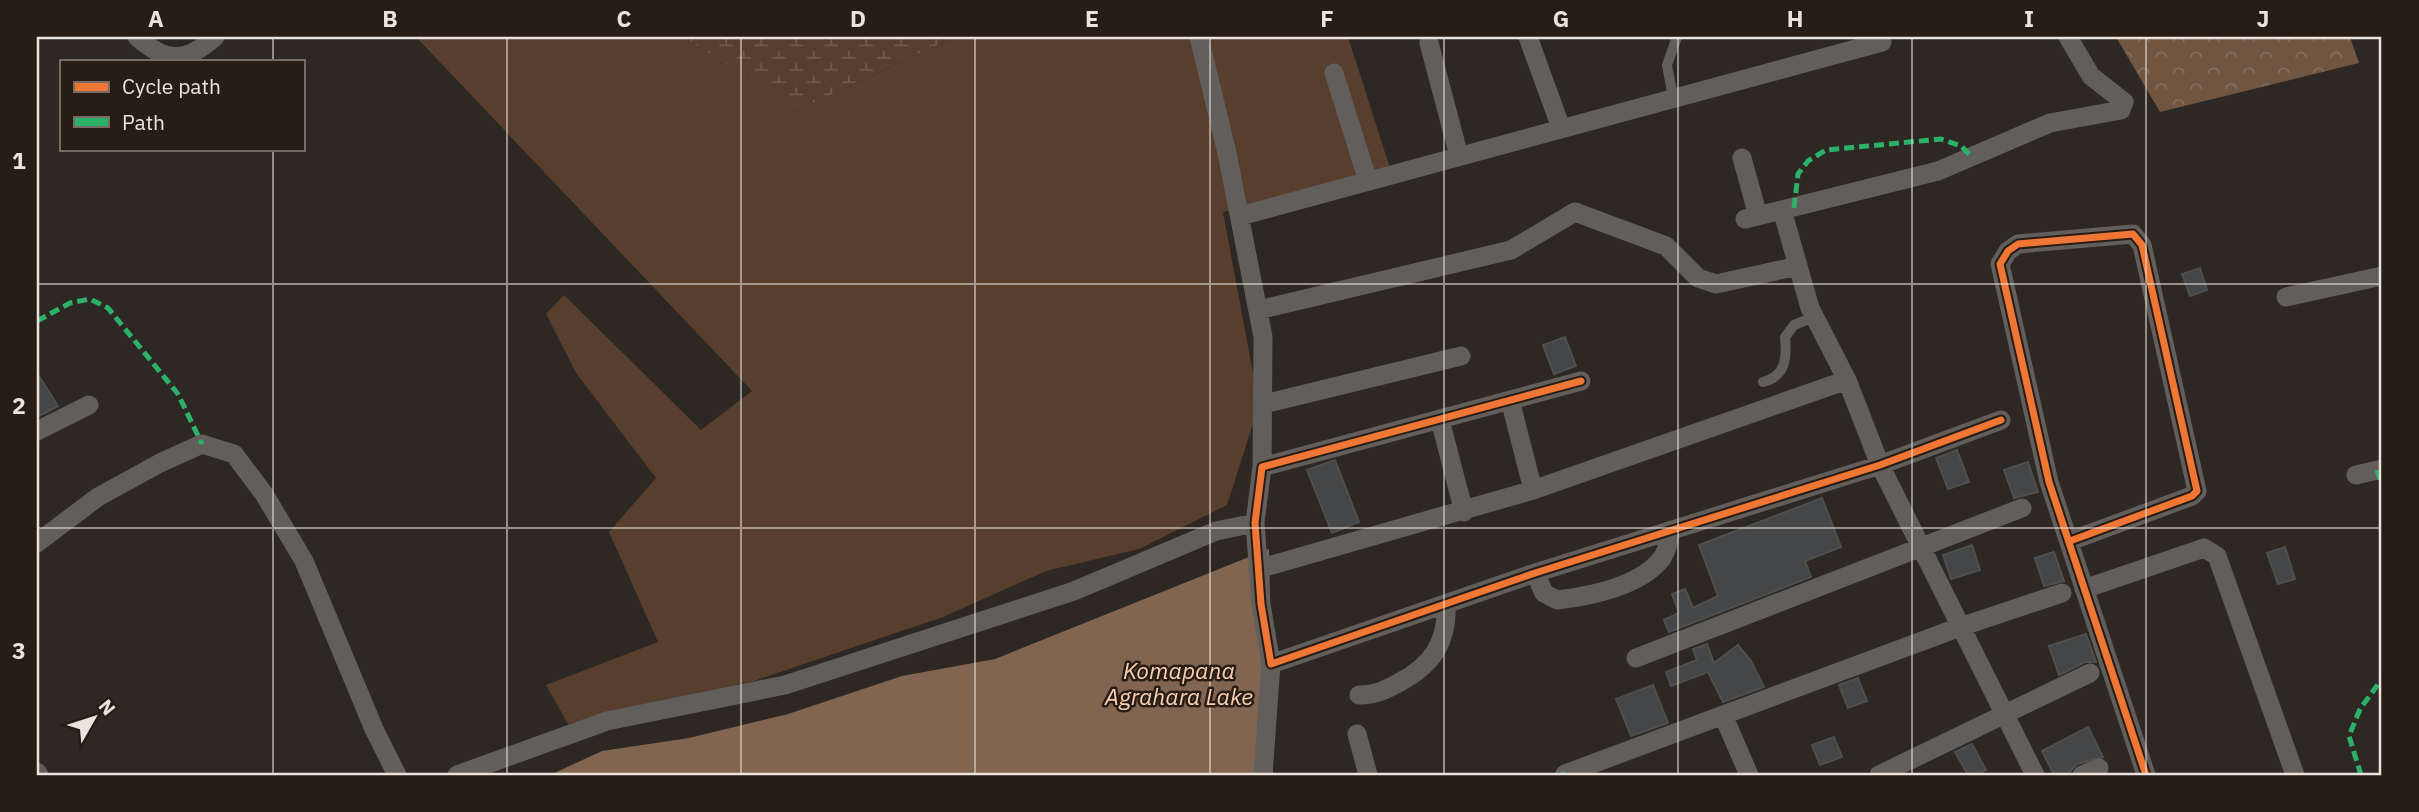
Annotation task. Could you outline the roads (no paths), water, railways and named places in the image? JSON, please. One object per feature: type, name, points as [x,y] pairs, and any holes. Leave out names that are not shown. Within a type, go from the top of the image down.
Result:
[{"type":"street","points":[[137,37],[147,46],[172,58],[191,56],[215,37]]},
{"type":"street","points":[[1199,37],[1240,216],[1263,337],[1262,467],[1255,523],[1258,569],[1271,664],[1263,775]]},
{"type":"street","points":[[1528,37],[1561,128]]},
{"type":"street","points":[[1240,216],[1882,42],[1880,37]]},
{"type":"street","points":[[1742,158],[1752,218],[1938,171],[2050,123],[2121,110],[2124,102],[2091,76],[2068,37]]},
{"type":"street","points":[[1429,43],[1459,156]]},
{"type":"street","points":[[1334,73],[1367,181]]},
{"type":"street","points":[[1782,210],[1814,317],[1847,380],[1880,464],[2035,775]]},
{"type":"street","points":[[1258,310],[1511,250],[1575,212],[1666,246],[1698,278],[1716,284],[1798,266]]},
{"type":"street","points":[[2070,541],[2192,496],[2197,491],[2142,245],[2133,234],[2018,244],[2008,251],[2000,264],[2049,482],[2147,775]]},
{"type":"street","points":[[2286,297],[2382,276]]},
{"type":"street","points":[[1264,404],[1461,356]]},
{"type":"street","points":[[1258,569],[1533,491],[1847,380]]},
{"type":"street","points":[[1262,467],[1581,381]]},
{"type":"street","points":[[1510,400],[1533,491]]},
{"type":"street","points":[[37,431],[89,405]]},
{"type":"street","points":[[1440,420],[1464,512]]},
{"type":"street","points":[[1271,664],[1535,573],[1880,464],[2001,420]]},
{"type":"street","points":[[37,543],[98,497],[160,463],[202,444],[234,454],[264,494],[304,561],[374,729],[397,775]]},
{"type":"street","points":[[2356,475],[2382,469]]},
{"type":"street","points":[[1636,658],[2022,508]]},
{"type":"street","points":[[457,775],[607,721],[798,681],[1074,592],[1216,531],[1255,523]]},
{"type":"street","points":[[1535,573],[1544,593],[1557,600],[1606,590],[1650,569],[1664,556],[1671,532]]},
{"type":"street","points":[[2084,589],[2204,548],[2217,556],[2295,775]]},
{"type":"street","points":[[1565,774],[1961,626],[2062,593]]},
{"type":"street","points":[[1359,695],[1375,695],[1422,670],[1433,658],[1441,637],[1447,619],[1446,604]]},
{"type":"street","points":[[1880,775],[2090,673]]},
{"type":"street","points":[[1723,715],[1749,775]]},
{"type":"street","points":[[1357,734],[1368,775]]},
{"type":"lane","points":[[1673,97],[1667,65],[1677,37]]},
{"type":"lane","points":[[1763,382],[1782,371],[1786,354],[1784,337],[1794,325],[1814,317]]},
{"type":"water","name":"Komapana Agrahara Lake","points":[[1269,549],[1273,775],[550,775],[602,751],[689,738],[788,714],[902,676],[995,659]]}]
